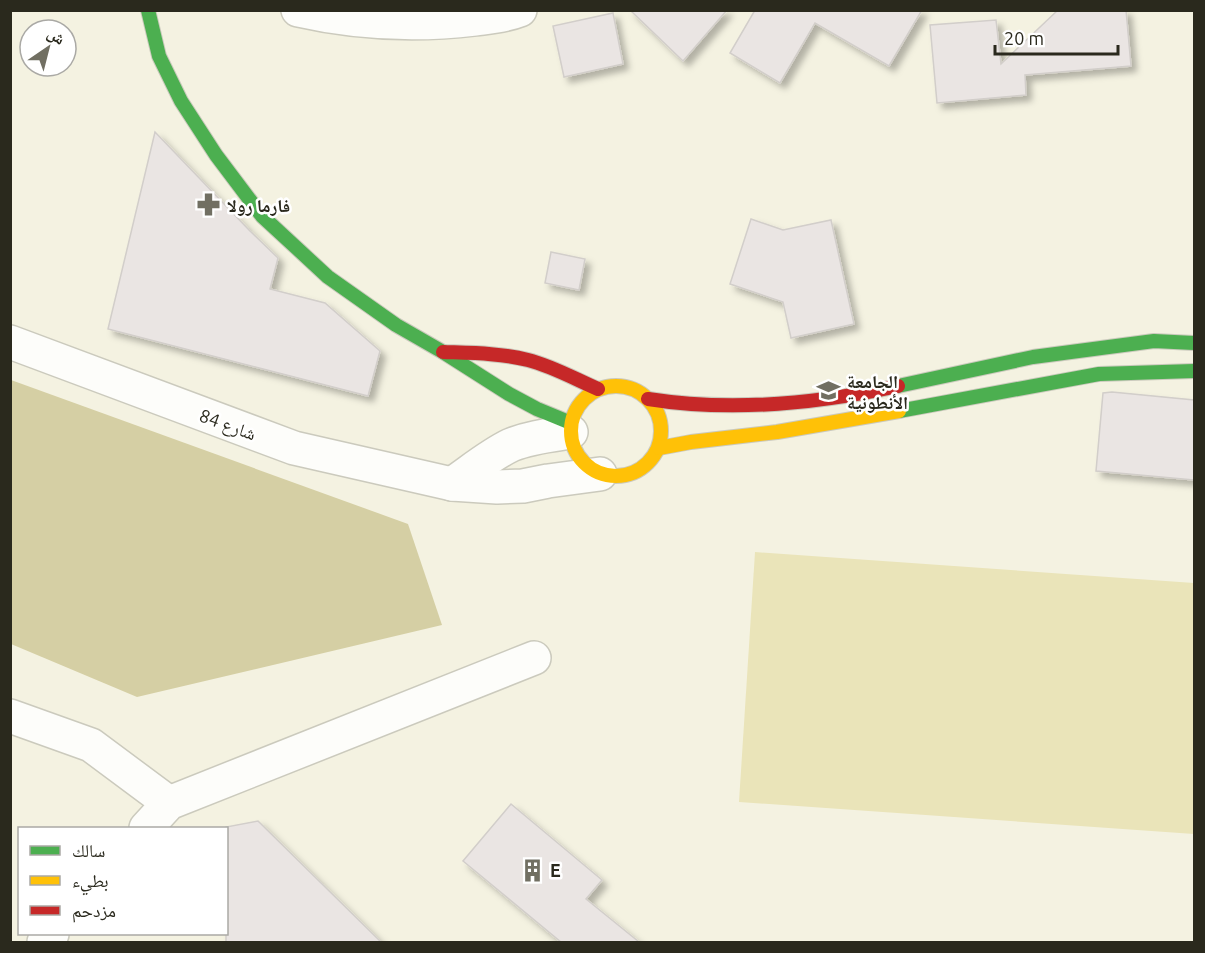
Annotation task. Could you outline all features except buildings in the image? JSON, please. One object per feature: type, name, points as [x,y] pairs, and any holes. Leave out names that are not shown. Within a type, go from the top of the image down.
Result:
[{"type":"street","points":[[148,10],[159,56],[181,101],[216,155],[262,216],[328,277],[396,325],[509,394],[571,428]]},
{"type":"street","points":[[298,10],[319,15],[384,22],[456,21],[508,15],[520,10]]},
{"type":"street","points":[[648,399],[679,404],[730,406],[808,402],[880,390],[1033,357],[1154,341],[1194,343]]},
{"type":"street","name":"شارع 84","points":[[10,342],[294,448],[452,484],[523,486],[600,474]]},
{"type":"street","points":[[443,352],[520,358],[554,369],[598,389]]},
{"type":"street","points":[[659,448],[867,417],[1099,374],[1194,372]]},
{"type":"street","points":[[611,386],[625,386],[648,399],[658,413],[662,431],[659,448],[649,463],[634,473],[617,477],[600,474],[585,464],[574,450],[571,428],[573,414],[579,404],[598,389],[611,386]]},
{"type":"street","points":[[452,484],[511,445],[571,428]]},
{"type":"street","points":[[147,827],[169,803],[534,658]]},
{"type":"street","points":[[10,716],[91,745],[169,803]]},
{"type":"shaded area","points":[[11,380],[408,524],[442,625],[137,697],[11,644]]},
{"type":"shaded area","points":[[755,552],[1194,583],[1194,834],[739,802]]},
{"type":"traffic: fast","points":[[148,10],[159,56],[181,101],[216,155],[262,216],[328,277],[396,325],[509,394],[571,423]]},
{"type":"traffic: fast","points":[[898,386],[1033,357],[1154,341],[1194,343]]},
{"type":"traffic: fast","points":[[899,411],[1099,374],[1194,371]]},
{"type":"traffic: slow","points":[[616,386],[633,389],[648,399],[658,414],[661,431],[658,448],[648,463],[633,473],[616,476],[599,473],[584,463],[574,448],[571,431],[574,414],[584,399],[599,389],[616,386]]},
{"type":"traffic: slow","points":[[659,448],[777,432],[899,411]]},
{"type":"traffic: jam","points":[[443,352],[475,353],[528,360],[555,369],[598,389]]},
{"type":"traffic: jam","points":[[648,399],[711,405],[773,404],[836,397],[898,386]]},
{"type":"place","name":"فارما رولا","points":[[209,205]]},
{"type":"place","name":"الجامعة الأنطونية","points":[[829,391]]},
{"type":"place","name":"E","points":[[532,870]]}]
